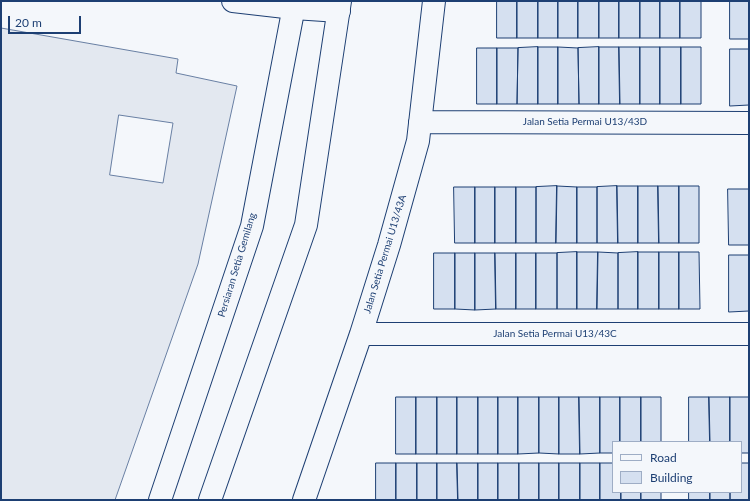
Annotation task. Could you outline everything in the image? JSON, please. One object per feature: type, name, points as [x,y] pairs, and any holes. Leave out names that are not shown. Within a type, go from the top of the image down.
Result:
[{"type":"street","points":[[210,500],[306,225],[340,6],[233,1]]},
{"type":"street","name":"Jalan Setia Permai U13/43A","points":[[304,500],[361,334],[389,245],[418,141],[434,1]]},
{"type":"street","name":"Persiaran Setia Gemilang","points":[[160,500],[252,226],[295,5]]},
{"type":"street","name":"Jalan Setia Permai U13/43D","points":[[420,122],[749,123]]},
{"type":"street","name":"Jalan Setia Permai U13/43C","points":[[361,334],[749,334]]},
{"type":"shaded area","points":[[1,28],[178,59],[176,73],[237,86],[198,264],[115,500],[1,500]],"holes":[[[119,115],[173,123],[163,183],[110,175]]]},
{"type":"building","points":[[497,1],[517,1],[517,38],[497,38]]},
{"type":"building","points":[[517,1],[538,1],[538,38],[517,38]]},
{"type":"building","points":[[538,1],[558,1],[558,38],[538,38]]},
{"type":"building","points":[[558,1],[578,1],[578,38],[558,38]]},
{"type":"building","points":[[578,1],[599,1],[599,38],[578,38]]},
{"type":"building","points":[[599,1],[619,1],[619,38],[599,38]]},
{"type":"building","points":[[619,1],[640,1],[640,38],[619,38]]},
{"type":"building","points":[[640,1],[660,1],[660,38],[640,38]]},
{"type":"building","points":[[660,1],[680,1],[680,38],[660,38]]},
{"type":"building","points":[[680,1],[701,1],[701,38],[680,38]]},
{"type":"building","points":[[730,1],[749,1],[749,39],[730,39]]},
{"type":"building","points":[[538,47],[538,104],[517,104],[518,48]]},
{"type":"building","points":[[538,47],[558,47],[558,104],[538,104]]},
{"type":"building","points":[[558,47],[578,48],[579,104],[558,104]]},
{"type":"building","points":[[599,47],[619,47],[620,104],[599,104]]},
{"type":"building","points":[[599,47],[599,104],[579,104],[578,48]]},
{"type":"building","points":[[619,47],[640,47],[640,104],[620,104]]},
{"type":"building","points":[[640,47],[660,47],[660,104],[640,104]]},
{"type":"building","points":[[660,47],[681,47],[681,104],[660,104]]},
{"type":"building","points":[[681,47],[701,47],[701,104],[681,104]]},
{"type":"building","points":[[477,48],[497,48],[497,104],[477,104]]},
{"type":"building","points":[[497,48],[518,48],[517,104],[497,104]]},
{"type":"building","points":[[730,49],[749,49],[749,105],[730,106]]},
{"type":"building","points":[[557,186],[577,187],[577,243],[556,243]]},
{"type":"building","points":[[557,186],[556,243],[536,243],[536,187]]},
{"type":"building","points":[[617,186],[638,186],[638,243],[618,243]]},
{"type":"building","points":[[617,186],[618,243],[597,243],[597,187]]},
{"type":"building","points":[[638,186],[658,186],[659,243],[638,243]]},
{"type":"building","points":[[658,186],[679,186],[679,243],[659,243]]},
{"type":"building","points":[[679,186],[699,186],[699,243],[679,243]]},
{"type":"building","points":[[454,187],[475,187],[475,243],[455,243]]},
{"type":"building","points":[[475,187],[495,187],[495,243],[475,243]]},
{"type":"building","points":[[495,187],[516,187],[516,243],[495,243]]},
{"type":"building","points":[[516,187],[536,187],[536,243],[516,243]]},
{"type":"building","points":[[577,187],[597,187],[597,243],[577,243]]},
{"type":"building","points":[[728,189],[749,189],[749,245],[729,245]]},
{"type":"building","points":[[577,252],[577,309],[557,309],[557,253]]},
{"type":"building","points":[[577,252],[598,252],[597,309],[577,309]]},
{"type":"building","points":[[598,252],[618,253],[618,309],[597,309]]},
{"type":"building","points":[[638,252],[659,252],[659,309],[638,309]]},
{"type":"building","points":[[638,252],[638,309],[618,309],[618,253]]},
{"type":"building","points":[[659,252],[679,252],[679,309],[659,309]]},
{"type":"building","points":[[679,252],[699,252],[700,309],[679,309]]},
{"type":"building","points":[[434,253],[455,253],[455,309],[434,309]]},
{"type":"building","points":[[455,253],[475,253],[475,310],[455,309]]},
{"type":"building","points":[[475,253],[495,253],[496,309],[475,310]]},
{"type":"building","points":[[495,253],[516,253],[516,309],[496,309]]},
{"type":"building","points":[[516,253],[536,253],[536,309],[516,309]]},
{"type":"building","points":[[536,253],[557,253],[557,309],[536,309]]},
{"type":"building","points":[[729,255],[749,255],[749,311],[729,312]]},
{"type":"building","points":[[396,397],[416,397],[416,454],[396,454]]},
{"type":"building","points":[[416,397],[437,397],[437,454],[416,454]]},
{"type":"building","points":[[437,397],[457,397],[457,454],[437,454]]},
{"type":"building","points":[[457,397],[478,397],[478,454],[457,454]]},
{"type":"building","points":[[478,397],[498,397],[498,454],[478,454]]},
{"type":"building","points":[[498,397],[518,397],[518,454],[498,454]]},
{"type":"building","points":[[518,397],[539,397],[539,453],[518,454]]},
{"type":"building","points":[[539,397],[559,397],[559,454],[539,453]]},
{"type":"building","points":[[559,397],[579,397],[580,454],[559,454]]},
{"type":"building","points":[[579,397],[600,397],[600,453],[580,454]]},
{"type":"building","points":[[600,397],[620,397],[620,441],[612,441],[612,453],[600,453]]},
{"type":"building","points":[[620,397],[641,397],[641,441],[620,441]]},
{"type":"building","points":[[641,397],[661,397],[661,441],[641,441]]},
{"type":"building","points":[[689,397],[709,397],[710,441],[689,441]]},
{"type":"building","points":[[709,397],[730,397],[730,441],[710,441]]},
{"type":"building","points":[[730,397],[749,397],[749,453],[742,453],[742,441],[730,441]]},
{"type":"building","points":[[376,463],[396,463],[396,500],[376,500]]},
{"type":"building","points":[[396,463],[417,463],[417,500],[396,500]]},
{"type":"building","points":[[417,463],[437,463],[437,500],[417,500]]},
{"type":"building","points":[[437,463],[457,463],[458,500],[437,500]]},
{"type":"building","points":[[457,463],[478,463],[478,500],[458,500]]},
{"type":"building","points":[[478,463],[498,463],[498,500],[478,500]]},
{"type":"building","points":[[498,463],[519,463],[519,500],[498,500]]},
{"type":"building","points":[[519,463],[539,463],[539,500],[519,500]]},
{"type":"building","points":[[539,463],[559,463],[559,500],[539,500]]},
{"type":"building","points":[[559,463],[580,463],[580,500],[559,500]]},
{"type":"building","points":[[580,463],[600,463],[600,500],[580,500]]},
{"type":"building","points":[[600,463],[612,463],[612,493],[621,493],[621,500],[600,500]]},
{"type":"building","points":[[742,463],[749,463],[749,500],[730,500],[730,493],[742,493]]},
{"type":"building","points":[[621,493],[641,493],[641,500],[621,500]]},
{"type":"building","points":[[641,493],[661,493],[661,500],[641,500]]},
{"type":"building","points":[[689,493],[710,493],[710,500],[689,500]]},
{"type":"building","points":[[710,493],[730,493],[730,500],[710,500]]}]
